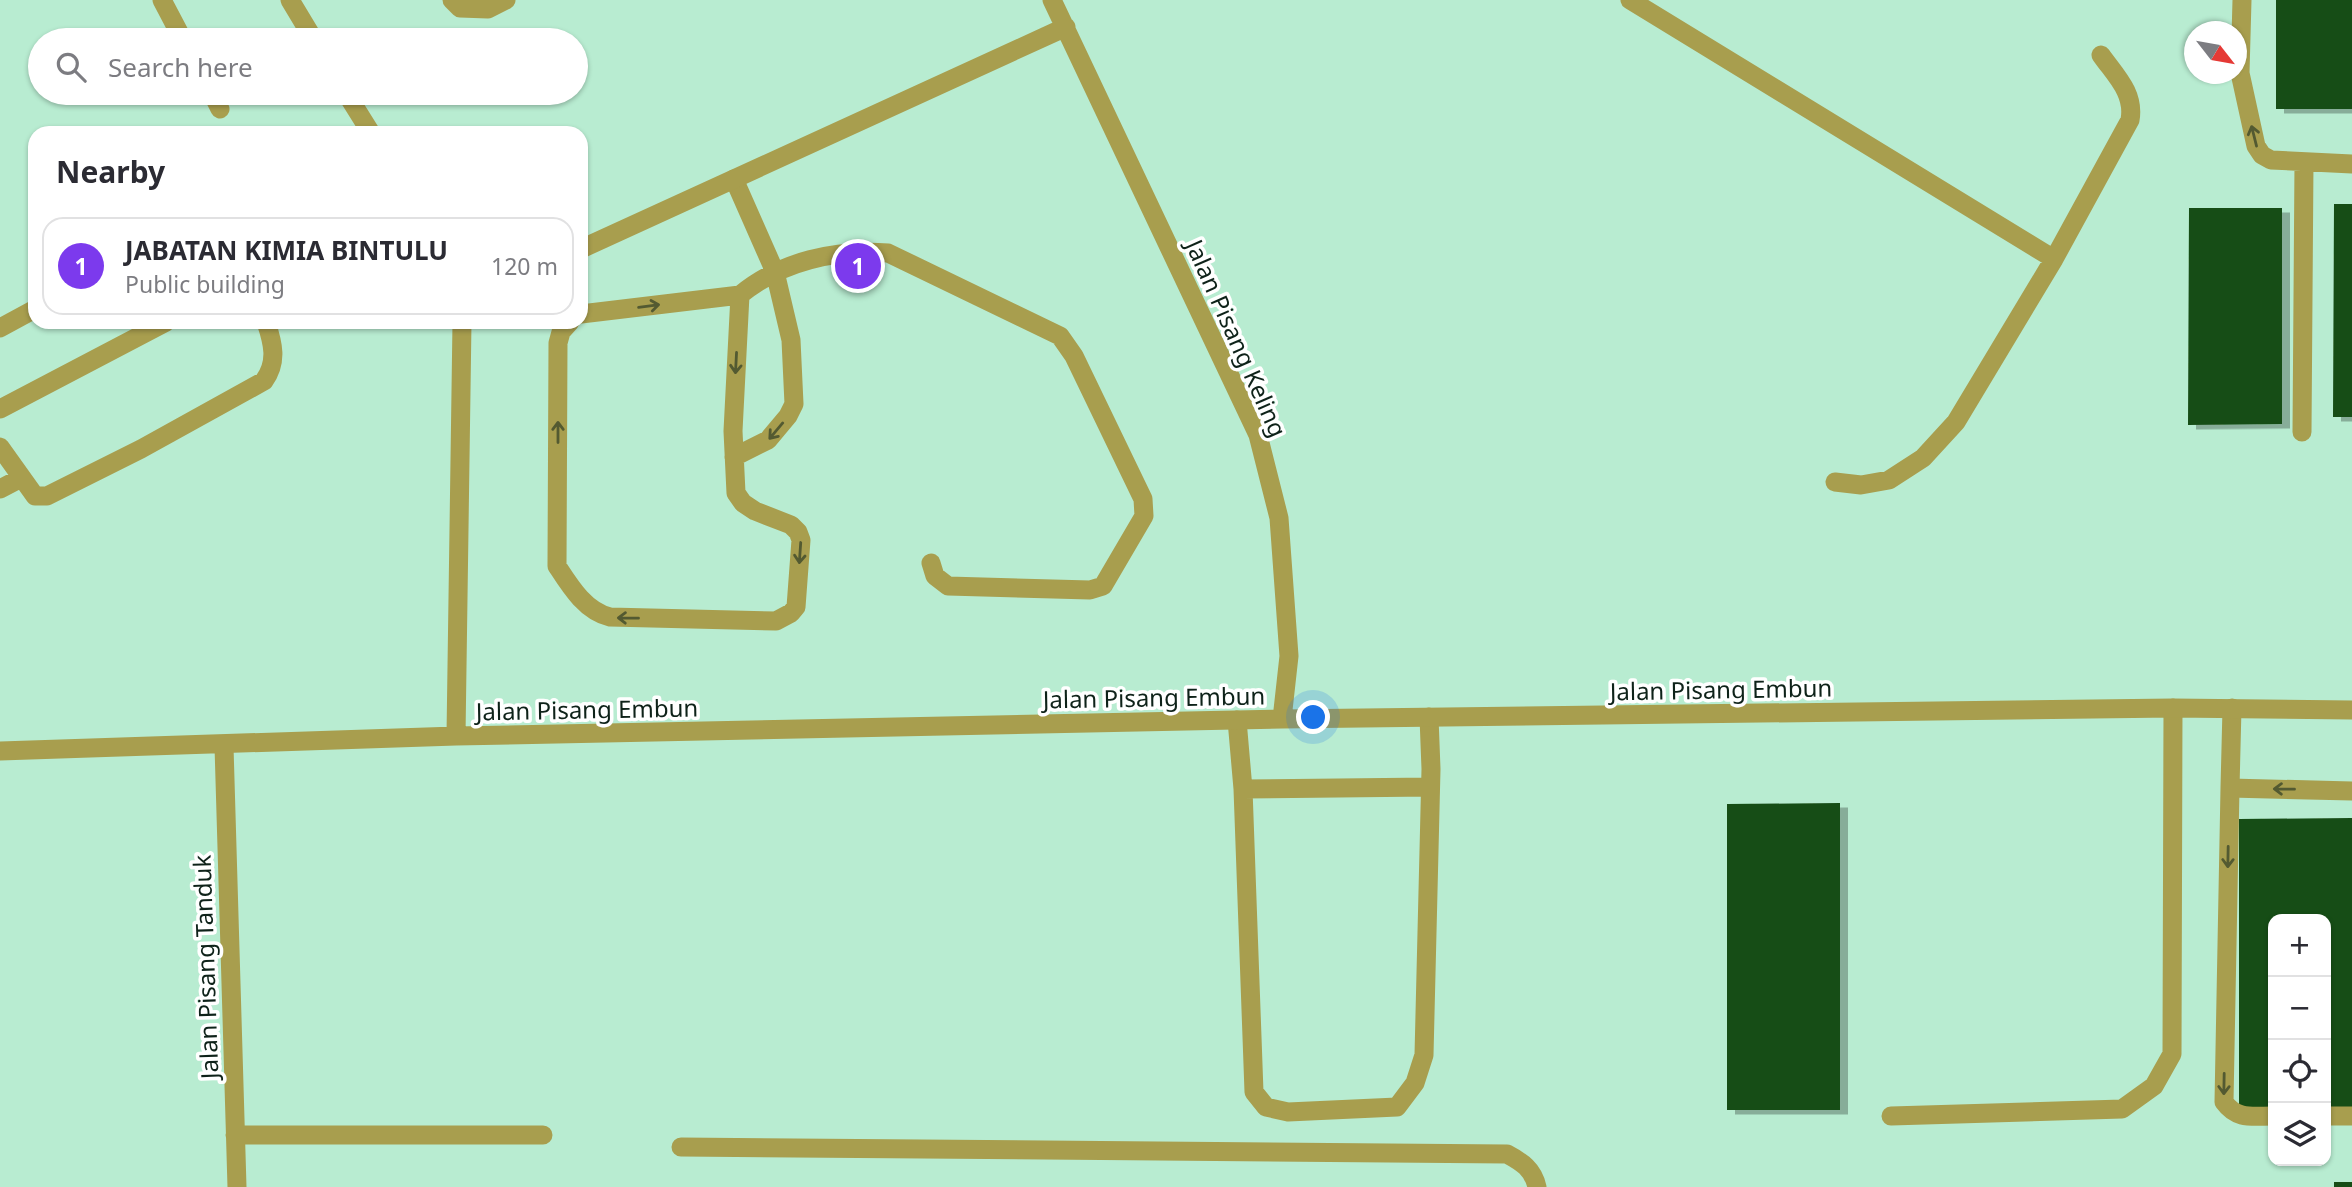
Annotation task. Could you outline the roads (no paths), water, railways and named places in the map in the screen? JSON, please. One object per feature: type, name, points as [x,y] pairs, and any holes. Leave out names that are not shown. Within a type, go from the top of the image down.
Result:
[{"type":"street","points":[[162,0],[177,28]]},
{"type":"street","points":[[290,0],[307,28]]},
{"type":"street","points":[[452,0],[460,8],[488,9],[506,0]]},
{"type":"street","name":"Jalan Pisang Keling","points":[[1052,0],[1258,435],[1279,518],[1289,656],[1282,719]]},
{"type":"street","points":[[1630,0],[2054,259]]},
{"type":"street","points":[[2242,0],[2239,73],[2256,146],[2262,155],[2271,160],[2352,164]]},
{"type":"street","points":[[588,246],[1066,27]]},
{"type":"street","points":[[1835,482],[1861,485],[1889,480],[1923,458],[1956,422],[2054,259],[2130,120],[2132,106],[2126,90],[2101,55]]},
{"type":"street","points":[[352,105],[362,126]]},
{"type":"street","points":[[2302,432],[2304,162]]},
{"type":"street","points":[[734,179],[775,272],[791,340],[794,404],[788,416],[768,440],[734,457]]},
{"type":"street","points":[[588,313],[740,295],[758,280],[775,272],[840,252],[888,253],[1060,336],[1074,356],[1143,499],[1144,516],[1103,586],[1090,590],[948,586],[935,576],[931,563]]},
{"type":"street","points":[[564,329],[558,343],[557,566],[585,603],[600,615],[776,621],[791,614],[796,607],[801,540],[791,525],[769,518],[743,503],[736,493],[733,431],[740,295]]},
{"type":"street","points":[[0,328],[28,313]]},
{"type":"street","points":[[0,409],[153,329]]},
{"type":"street","points":[[0,447],[34,496],[47,496],[141,449],[264,381],[271,371],[274,346],[268,329]]},
{"type":"street","points":[[456,736],[462,329]]},
{"type":"street","points":[[0,489],[21,478]]},
{"type":"street","points":[[1891,1116],[2122,1109],[2154,1086],[2172,1054],[2173,708]]},
{"type":"street","name":"Jalan Pisang Embun","points":[[0,751],[224,746],[456,736],[1282,719],[2173,708],[2352,710]]},
{"type":"street","points":[[2232,708],[2224,1102],[2232,1112],[2241,1115],[2268,1116]]},
{"type":"street","points":[[1237,720],[1243,789],[1254,1092],[1266,1107],[1288,1112],[1397,1107],[1415,1083],[1424,1055],[1429,717]]},
{"type":"street","name":"Jalan Pisang Tanduk","points":[[224,746],[237,1187]]},
{"type":"street","points":[[1243,789],[1430,787]]},
{"type":"street","points":[[2230,789],[2352,791]]},
{"type":"street","points":[[2331,1116],[2352,1116]]},
{"type":"street","points":[[235,1135],[543,1135]]},
{"type":"street","points":[[681,1147],[1507,1154],[1523,1163],[1533,1173],[1536,1187]]},
{"type":"place","name":"JABATAN KIMIA BINTULU","points":[[858,266]]}]
